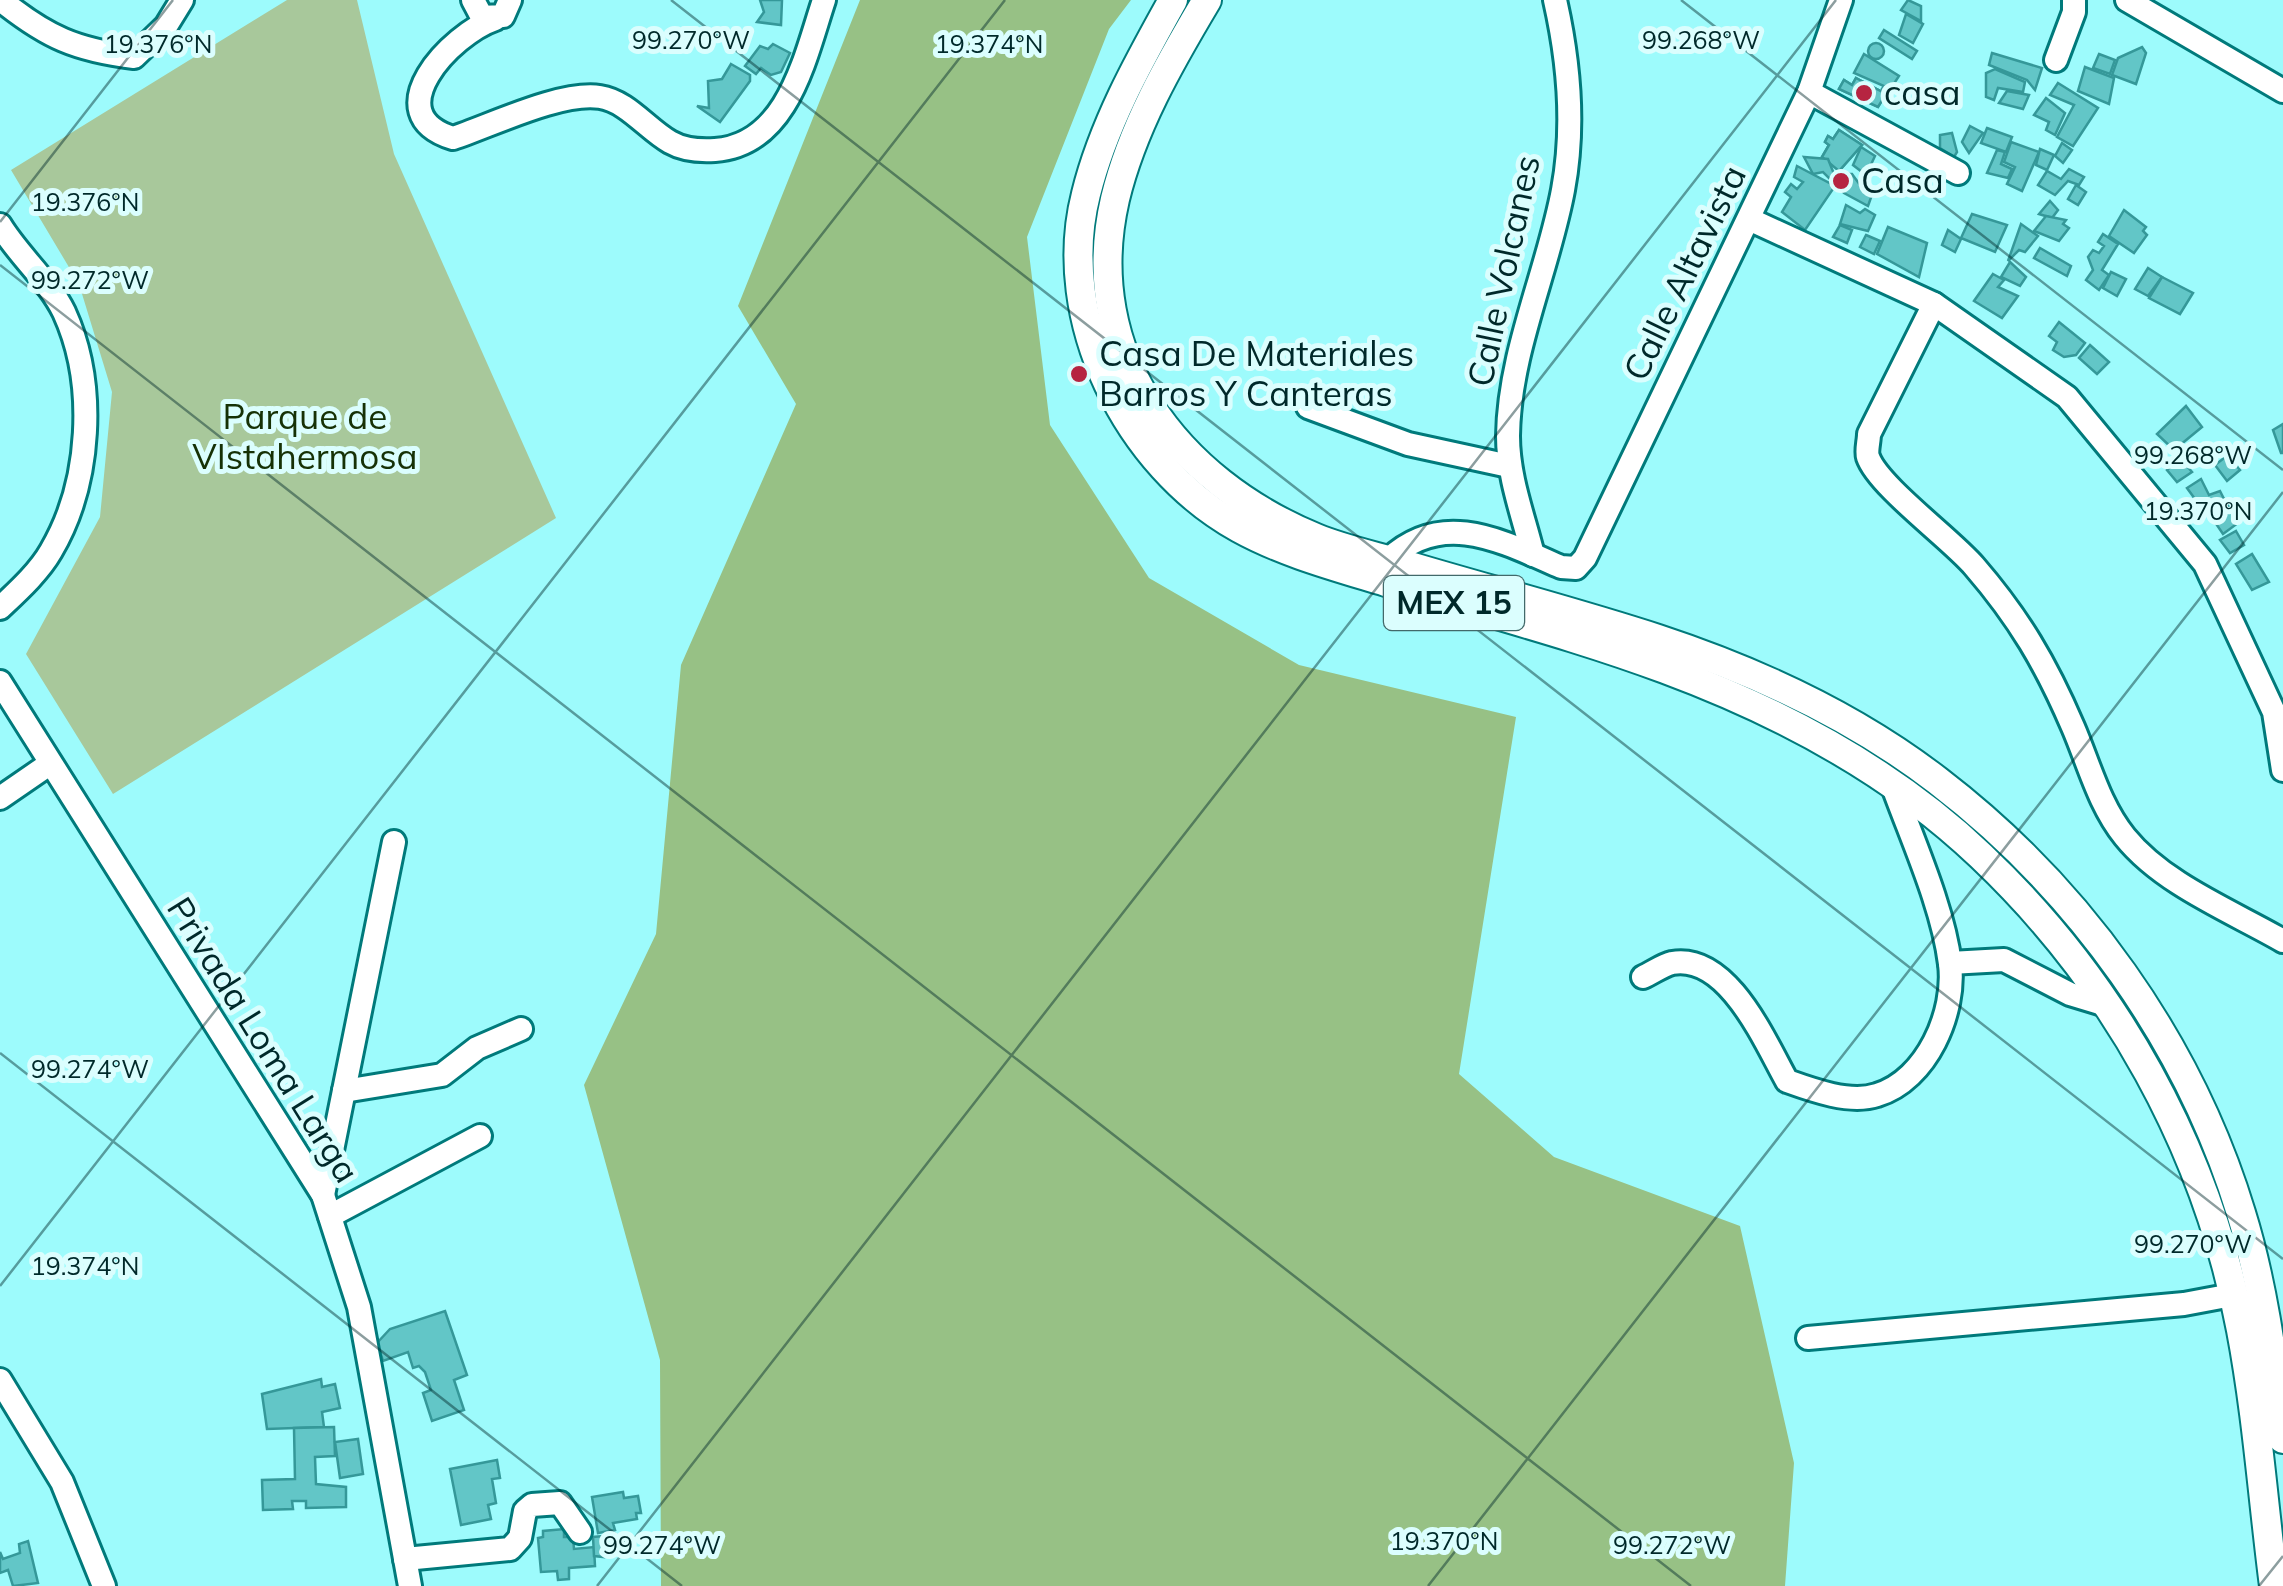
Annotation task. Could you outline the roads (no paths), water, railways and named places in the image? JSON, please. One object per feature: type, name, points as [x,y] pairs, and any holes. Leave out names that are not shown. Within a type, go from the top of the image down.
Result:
[{"type":"main road","name":"MEX 15","points":[[1173,0],[1108,126],[1084,199],[1079,293],[1097,358],[1122,411],[1156,458],[1237,528],[1307,557],[1658,666],[1744,699],[1891,781],[1981,856],[2065,945],[2133,1045],[2179,1126],[2213,1219],[2241,1331],[2274,1586]]},
{"type":"main road","name":"MEX 15","points":[[1208,0],[1138,129],[1114,204],[1109,272],[1120,346],[1151,409],[1174,440],[1224,488],[1316,538],[1656,639],[1769,680],[1880,740],[1939,782],[2036,868],[2133,986],[2165,1037],[2213,1138],[2254,1263],[2267,1320],[2283,1440]]},
{"type":"street","points":[[1,3],[84,51],[134,57],[166,26],[182,0]]},
{"type":"street","points":[[474,0],[482,18],[494,20]]},
{"type":"street","points":[[510,0],[503,16],[472,27],[424,83],[418,101],[424,120],[438,133],[454,138],[580,96],[605,97],[673,144],[699,151],[730,149],[760,135],[780,113],[824,0]]},
{"type":"street","name":"Calle Volcanes","points":[[1533,555],[1509,466],[1510,400],[1564,188],[1570,116],[1568,70],[1555,0]]},
{"type":"street","name":"Calle Altavista","points":[[1533,555],[1561,567],[1576,568],[1585,558],[1809,92],[1841,0]]},
{"type":"street","points":[[2056,60],[2074,12],[2074,0]]},
{"type":"street","points":[[2127,0],[2283,91]]},
{"type":"street","points":[[1809,92],[1958,173]]},
{"type":"street","points":[[1750,220],[1934,304],[2067,397],[2205,564],[2274,712],[2283,770]]},
{"type":"street","points":[[0,225],[17,254],[62,308],[79,354],[85,403],[82,453],[70,512],[50,552],[0,608]]},
{"type":"street","points":[[1934,304],[1869,434],[1868,456],[1880,474],[1970,562],[2026,630],[2073,726],[2103,804],[2123,835],[2141,855],[2175,879],[2283,941]]},
{"type":"street","points":[[1308,407],[1408,444],[1509,466]]},
{"type":"street","points":[[1388,559],[1410,540],[1434,532],[1460,532],[1533,555]]},
{"type":"street","name":"Privada Loma Larga","points":[[0,682],[48,765],[327,1206],[359,1307],[410,1586]]},
{"type":"street","points":[[0,798],[48,765]]},
{"type":"street","points":[[1643,977],[1674,962],[1712,972],[1739,997],[1787,1081],[1826,1094],[1876,1096],[1915,1071],[1945,1022],[1950,963],[1891,781]]},
{"type":"street","points":[[327,1206],[344,1090],[394,842]]},
{"type":"street","points":[[1950,963],[2004,960],[2070,994],[2103,1004]]},
{"type":"street","points":[[344,1090],[442,1074],[478,1048],[521,1029]]},
{"type":"street","points":[[327,1206],[480,1136]]},
{"type":"street","points":[[1808,1338],[2184,1304],[2232,1295]]},
{"type":"street","points":[[0,1380],[62,1482],[104,1586]]},
{"type":"street","points":[[405,1559],[510,1549],[520,1538],[524,1511],[532,1505],[560,1503],[580,1532]]},
{"type":"place","name":"casa","points":[[1864,93]]},
{"type":"place","name":"Casa","points":[[1841,181]]},
{"type":"place","name":"Casa De Materiales Barros Y Canteras","points":[[1079,374]]},
{"type":"park label","name":"Parque de VIstahermosa","points":[[305,437]]}]
